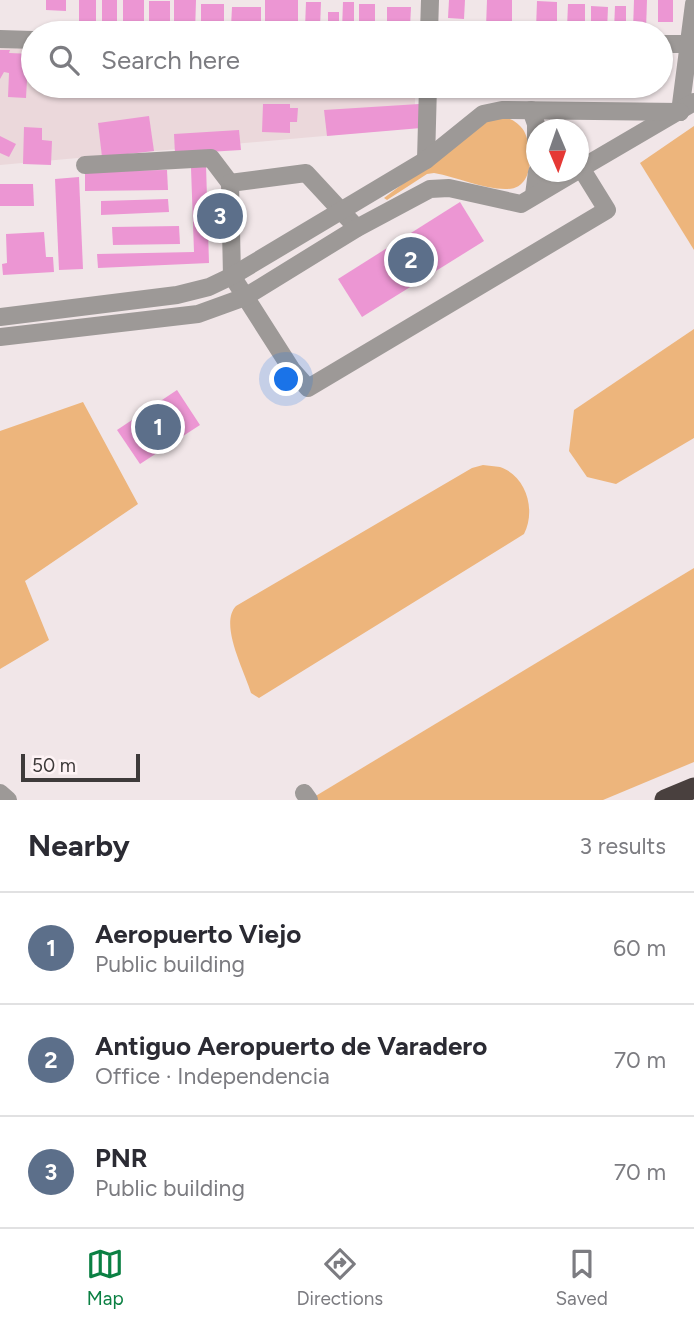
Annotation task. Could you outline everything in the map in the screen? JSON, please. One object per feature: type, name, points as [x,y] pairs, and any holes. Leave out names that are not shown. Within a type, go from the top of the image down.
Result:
[{"type":"highway","points":[[665,800],[694,788]]},
{"type":"street","points":[[429,21],[430,0]]},
{"type":"street","points":[[687,107],[694,4]]},
{"type":"street","points":[[0,39],[21,40]]},
{"type":"street","points":[[673,44],[691,44]]},
{"type":"street","points":[[426,160],[428,98]]},
{"type":"street","points":[[0,317],[177,295],[209,287],[232,276],[426,160],[483,114],[502,110],[687,107]]},
{"type":"street","points":[[589,164],[687,107]]},
{"type":"street","points":[[531,110],[534,119]]},
{"type":"street","points":[[85,165],[211,158],[230,183],[232,276],[292,370],[308,388],[607,210],[587,182]]},
{"type":"street","points":[[230,183],[306,173],[357,228]]},
{"type":"street","points":[[534,195],[536,182]]},
{"type":"street","points":[[0,337],[198,314],[245,297],[357,228],[430,189],[449,188],[521,204],[557,182]]},
{"type":"street","points":[[0,793],[8,800]]},
{"type":"shaded area","points":[[0,48],[21,49],[21,98],[415,98],[415,126],[391,130],[0,165]]},
{"type":"shaded area","points":[[507,118],[514,121],[526,136],[526,177],[517,187],[490,187],[434,173],[427,174],[387,200],[384,198],[487,120]]},
{"type":"shaded area","points":[[694,126],[694,250],[640,163]]},
{"type":"shaded area","points":[[694,329],[694,438],[616,484],[587,477],[569,451],[574,410]]},
{"type":"shaded area","points":[[83,402],[138,504],[25,581],[49,640],[0,669],[0,431]]},
{"type":"shaded area","points":[[483,465],[500,467],[517,478],[523,486],[529,505],[528,525],[524,534],[259,698],[251,693],[231,635],[231,614],[236,606],[472,468]]},
{"type":"shaded area","points":[[694,568],[694,762],[603,800],[309,800]]},
{"type":"building","points":[[46,0],[66,0],[66,11],[46,10]]},
{"type":"building","points":[[79,0],[96,0],[96,21],[79,21]]},
{"type":"building","points":[[102,0],[117,0],[117,21],[102,21]]},
{"type":"building","points":[[123,0],[144,0],[144,21],[123,21]]},
{"type":"building","points":[[174,0],[196,0],[195,21],[174,21]]},
{"type":"building","points":[[265,0],[298,0],[298,21],[265,21]]},
{"type":"building","points":[[449,0],[465,0],[464,19],[448,18]]},
{"type":"building","points":[[487,0],[512,0],[512,21],[486,21]]},
{"type":"building","points":[[634,0],[647,0],[646,21],[633,21]]},
{"type":"building","points":[[658,0],[673,0],[673,21],[658,21]]},
{"type":"building","points":[[149,1],[170,1],[170,21],[149,21]]},
{"type":"building","points":[[537,1],[557,2],[557,21],[536,21]]},
{"type":"building","points":[[306,2],[321,2],[320,21],[305,21]]},
{"type":"building","points":[[343,2],[354,2],[354,21],[342,21]]},
{"type":"building","points":[[201,4],[224,4],[224,21],[201,21]]},
{"type":"building","points":[[359,4],[375,4],[375,21],[359,21]]},
{"type":"building","points":[[568,4],[585,4],[585,21],[567,21]]},
{"type":"building","points":[[591,6],[608,7],[607,21],[591,21]]},
{"type":"building","points":[[615,6],[626,6],[626,21],[614,21]]},
{"type":"building","points":[[232,7],[261,7],[261,21],[231,21]]},
{"type":"building","points":[[387,7],[411,7],[410,21],[387,21]]},
{"type":"building","points":[[328,12],[339,12],[339,21],[328,21]]},
{"type":"building","points":[[0,50],[21,54],[21,98],[8,97],[9,73],[4,72],[0,79]]},
{"type":"building","points":[[263,104],[290,104],[290,108],[298,108],[297,122],[290,122],[290,133],[262,132]]},
{"type":"building","points":[[419,104],[421,128],[327,136],[324,110]]},
{"type":"building","points":[[149,116],[154,151],[102,157],[98,123]]},
{"type":"building","points":[[24,127],[42,128],[42,140],[52,141],[51,165],[23,164]]},
{"type":"building","points":[[239,130],[241,150],[175,154],[174,134]]},
{"type":"building","points":[[0,136],[16,144],[9,157],[0,153]]},
{"type":"building","points":[[206,165],[209,263],[98,268],[97,254],[194,252],[191,168]]},
{"type":"building","points":[[167,170],[168,190],[85,191],[85,171]]},
{"type":"building","points":[[79,177],[83,269],[59,270],[55,179]]},
{"type":"building","points":[[0,184],[33,184],[34,206],[0,206]]},
{"type":"building","points":[[168,199],[169,212],[101,215],[101,201]]},
{"type":"building","points":[[460,202],[484,241],[362,317],[338,279]]},
{"type":"building","points":[[179,226],[180,244],[113,245],[112,227]]},
{"type":"building","points":[[44,232],[46,257],[53,257],[54,272],[3,275],[2,264],[7,263],[6,234]]},
{"type":"building","points":[[177,390],[200,425],[140,464],[117,430]]},
{"type":"place","name":"PNR","points":[[220,216]]},
{"type":"place","name":"Antiguo Aeropuerto de Varadero","points":[[411,260]]},
{"type":"place","name":"Aeropuerto Viejo","points":[[158,427]]}]
